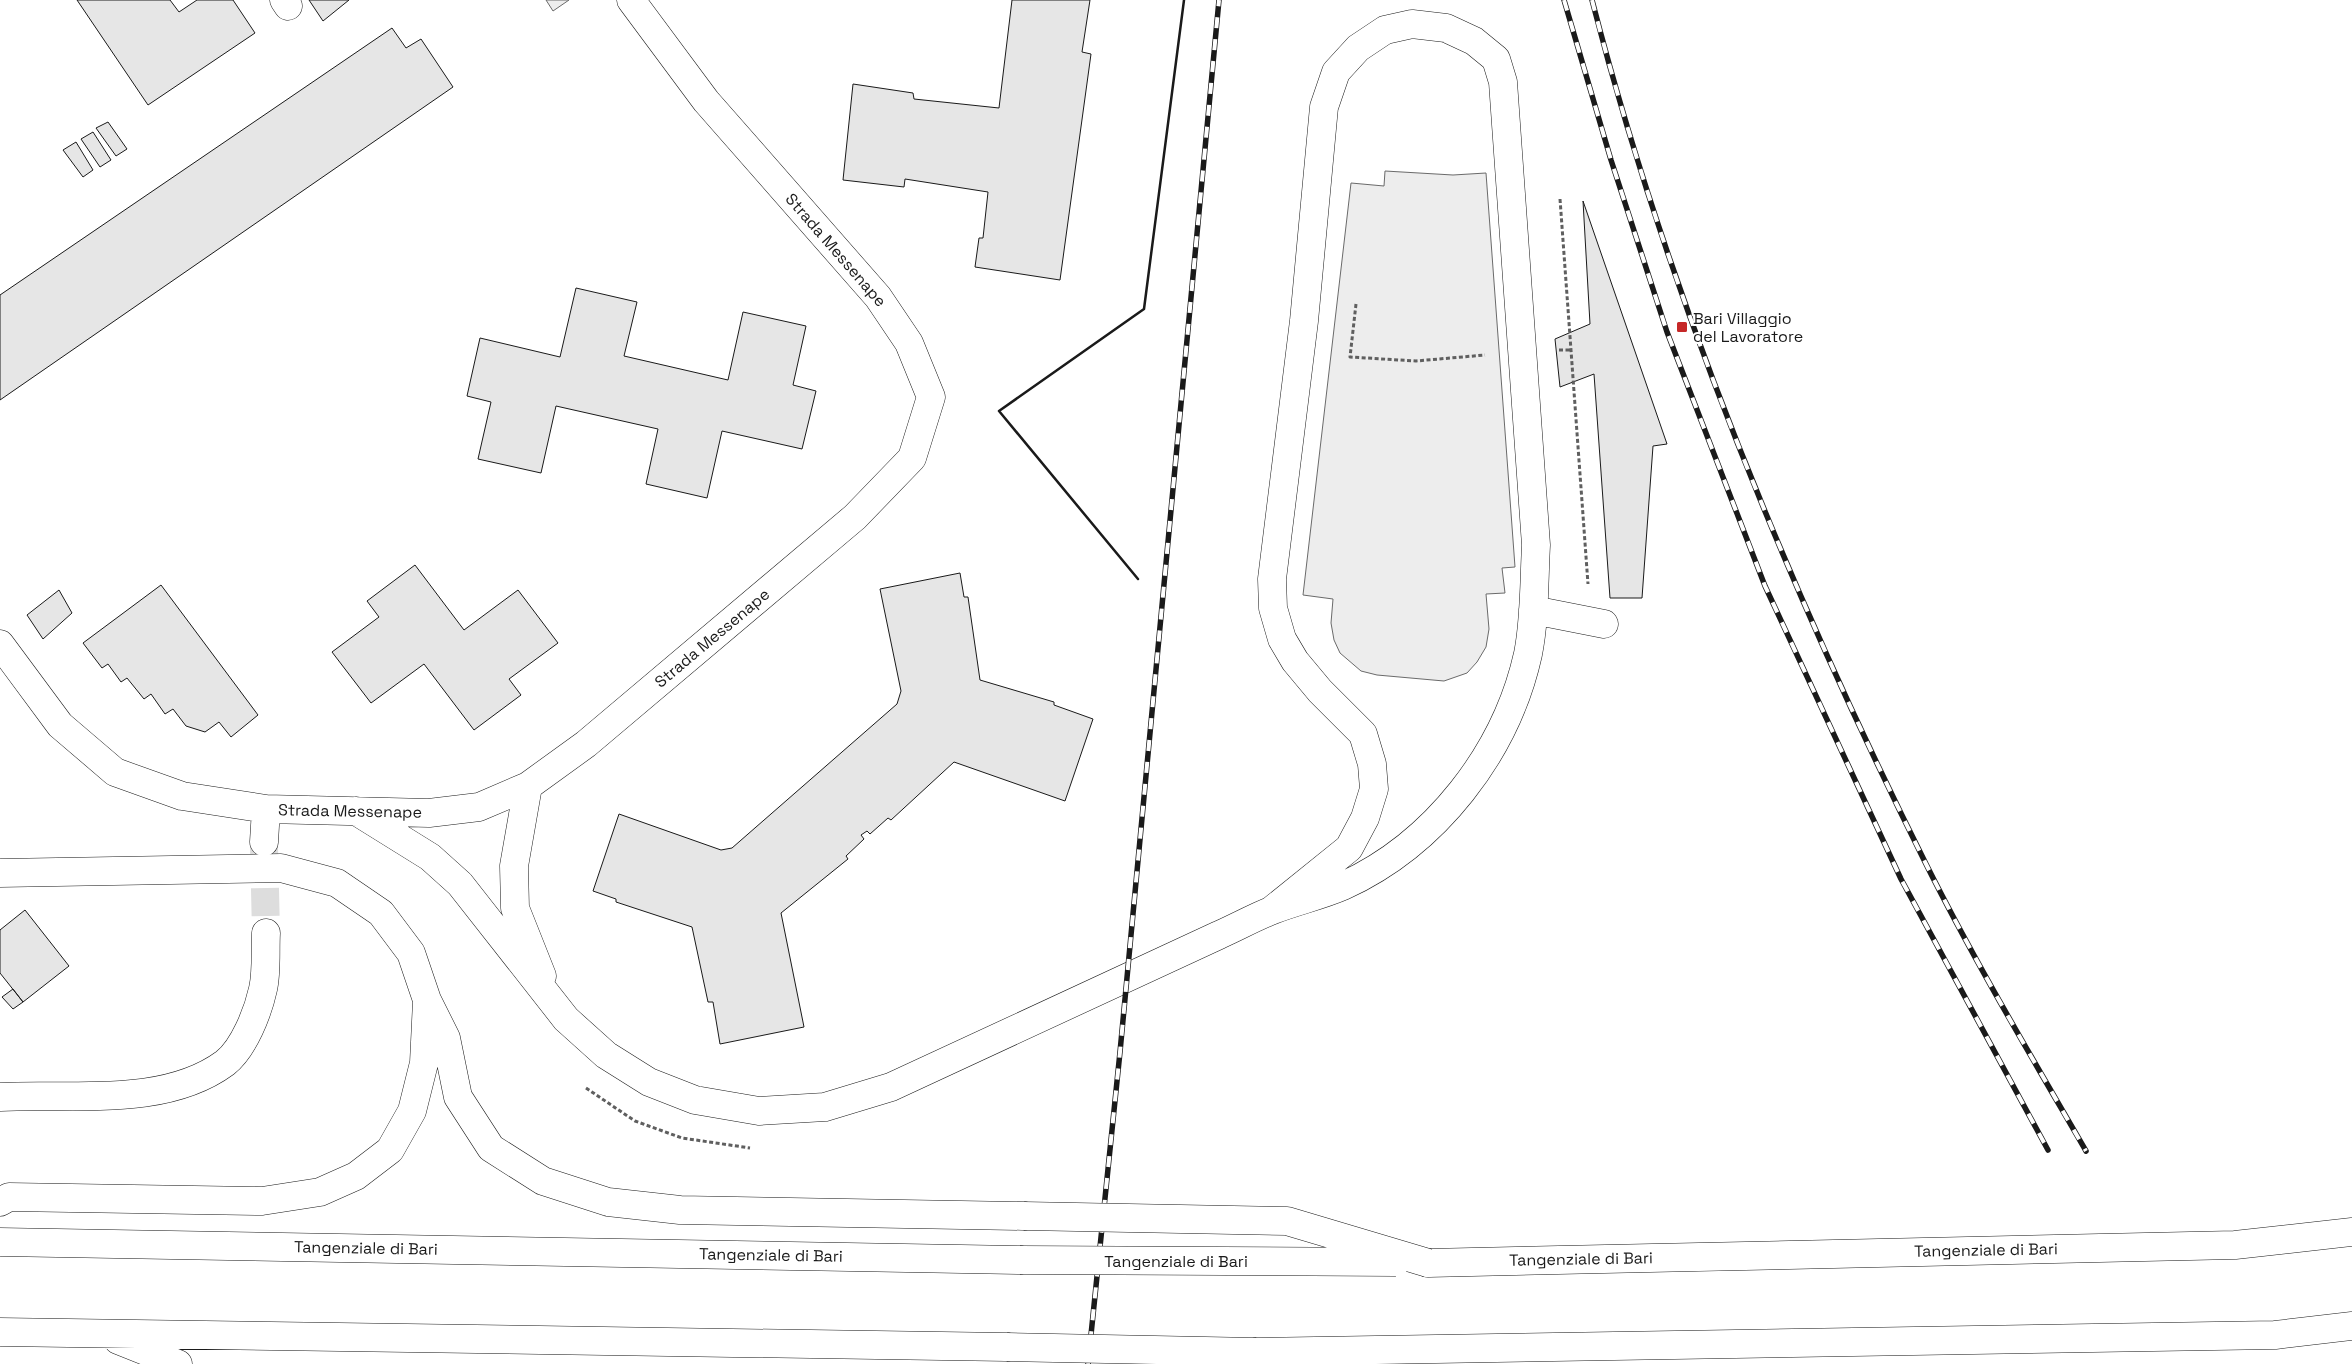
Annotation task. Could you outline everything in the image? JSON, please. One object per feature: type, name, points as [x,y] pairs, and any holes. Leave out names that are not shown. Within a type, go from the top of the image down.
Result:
[{"type":"main road","name":"Strada Messenape","points":[[0,644],[60,725],[115,772],[182,796],[266,809],[429,813],[479,807],[528,786],[586,744],[855,517],[912,458],[930,397],[909,343],[878,296],[706,101],[631,0]]},
{"type":"main road","points":[[356,811],[430,857],[460,884],[554,1005],[606,1055],[649,1082],[695,1100],[758,1110],[825,1107],[891,1087],[1272,910],[1342,886],[1384,864],[1425,831],[1452,803],[1478,771],[1511,709],[1528,654],[1533,610],[1536,544],[1503,82],[1496,59],[1474,41],[1446,28],[1412,24],[1385,30],[1358,48],[1336,72],[1324,107],[1304,321],[1272,579],[1273,608],[1282,639],[1295,661],[1320,692],[1362,734],[1372,764],[1374,789],[1365,818],[1349,848],[1272,910]]},
{"type":"main road","points":[[1533,610],[1604,624]]},
{"type":"main road","points":[[528,786],[514,866],[515,908],[554,1005]]},
{"type":"main road","points":[[264,842],[266,809]]},
{"type":"main road","points":[[0,873],[281,868],[337,883],[381,913],[411,953],[428,1000],[446,1038],[458,1097],[491,1148],[543,1181],[608,1202],[680,1210],[1288,1221],[1428,1263]]},
{"type":"main road","points":[[0,1097],[115,1097],[187,1083],[226,1062],[250,1030],[264,988],[266,933]]},
{"type":"main road","points":[[0,1202],[9,1197],[262,1201],[320,1192],[356,1176],[390,1150],[412,1112],[424,1063],[428,1000]]},
{"type":"main road","name":"Tangenziale di Bari","points":[[0,1242],[1020,1260],[1428,1263],[2235,1245],[2352,1232]]},
{"type":"main road","points":[[0,1332],[1256,1352],[2275,1335],[2352,1326]]},
{"type":"main road","points":[[103,1334],[178,1364]]},
{"type":"main road","points":[[1226,1364],[1256,1352]]},
{"type":"path","points":[[1560,199],[1589,593],[1573,618]]},
{"type":"path","points":[[1356,304],[1350,357],[1416,361],[1571,350]]},
{"type":"path","points":[[579,1082],[592,1094],[635,1121],[682,1138],[745,1149],[755,1148]]},
{"type":"shaded area","points":[[546,0],[569,0],[553,11]]},
{"type":"shaded area","points":[[1385,171],[1453,175],[1486,173],[1515,567],[1502,568],[1505,593],[1486,594],[1489,629],[1486,647],[1477,662],[1467,673],[1444,681],[1377,675],[1361,671],[1340,653],[1334,640],[1331,623],[1333,599],[1303,595],[1351,183],[1384,186]]},
{"type":"building","points":[[77,0],[170,0],[179,12],[197,0],[233,0],[255,33],[148,105]]},
{"type":"building","points":[[309,0],[349,0],[323,21]]},
{"type":"building","points":[[1012,0],[1090,0],[1082,52],[1091,54],[1060,280],[975,267],[979,238],[983,238],[988,192],[905,179],[904,187],[843,180],[853,84],[913,93],[914,99],[999,108]]},
{"type":"building","points":[[392,28],[406,48],[421,39],[453,87],[0,400],[0,295]]},
{"type":"building","points":[[108,122],[127,149],[116,156],[96,128]]},
{"type":"building","points":[[93,132],[111,160],[100,167],[81,139]]},
{"type":"building","points":[[76,142],[93,170],[83,177],[63,150]]},
{"type":"building","points":[[1583,201],[1667,444],[1653,446],[1642,598],[1610,598],[1594,374],[1560,387],[1555,339],[1590,324]]},
{"type":"building","points":[[576,288],[637,302],[624,356],[728,380],[743,312],[806,326],[793,385],[816,391],[802,449],[722,431],[707,498],[646,484],[658,429],[556,406],[541,473],[478,459],[491,402],[467,396],[480,338],[560,357]]},
{"type":"building","points":[[415,565],[464,630],[518,590],[558,643],[509,679],[521,695],[474,730],[424,664],[371,703],[332,652],[379,617],[367,601]]},
{"type":"building","points":[[960,573],[964,597],[968,597],[980,680],[1054,702],[1054,705],[1093,719],[1065,801],[954,762],[891,820],[888,818],[870,834],[867,831],[861,835],[864,839],[846,856],[848,859],[781,913],[804,1027],[720,1044],[713,1002],[708,1002],[692,927],[616,902],[616,899],[593,891],[619,814],[721,850],[732,848],[897,704],[901,691],[880,589]]},
{"type":"building","points":[[161,585],[258,715],[231,737],[219,722],[205,732],[186,726],[173,709],[165,714],[151,694],[144,699],[127,678],[121,682],[108,664],[102,668],[83,643]]},
{"type":"building","points":[[59,590],[72,613],[43,639],[27,615]]},
{"type":"building","points":[[25,910],[69,966],[23,1002],[0,973],[0,930]]},
{"type":"building","points":[[13,989],[23,1002],[13,1009],[2,997]]},
{"type":"tunnel","points":[[264,846],[266,933]]},
{"type":"railway","points":[[1088,1364],[1120,1052],[1219,0]]},
{"type":"railway","points":[[1564,0],[1611,160],[1667,332],[1765,586],[1901,879],[2048,1150]]},
{"type":"railway","points":[[1592,0],[1623,111],[1657,221],[1736,441],[1781,549],[1827,655],[1926,864],[1984,973],[2086,1151]]},
{"type":"wall","points":[[1138,579],[999,411],[1144,309],[1184,0]]},
{"type":"place","name":"Bari Villaggio del Lavoratore","points":[[1682,327]]}]
